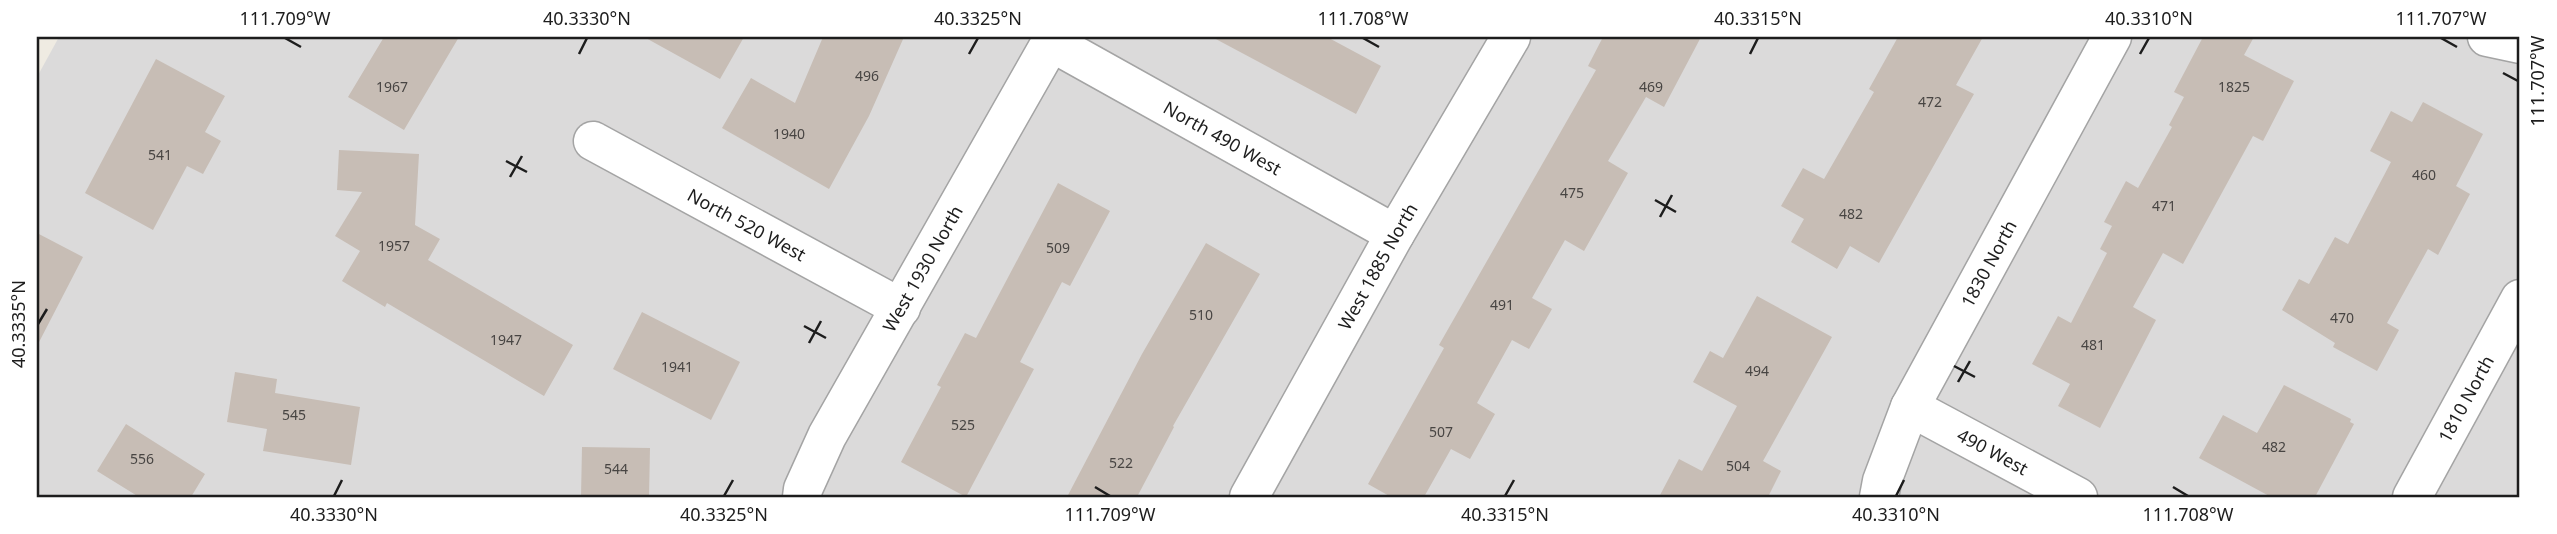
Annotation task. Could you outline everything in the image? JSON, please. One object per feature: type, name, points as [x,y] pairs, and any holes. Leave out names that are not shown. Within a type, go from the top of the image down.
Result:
[{"type":"street","name":"West 1885 North","points":[[1249,497],[1395,234],[1511,37]]},
{"type":"street","name":"1830 North","points":[[1879,497],[1882,481],[1910,407],[2112,37]]},
{"type":"street","points":[[2487,37],[2520,44]]},
{"type":"street","name":"North 490 West","points":[[1051,41],[1395,234]]},
{"type":"street","name":"West 1930 North","points":[[802,497],[803,489],[827,436],[1051,41]]},
{"type":"street","name":"North 520 West","points":[[593,141],[901,308]]},
{"type":"street","name":"1810 North","points":[[2412,497],[2520,299]]},
{"type":"street","name":"490 West","points":[[1910,407],[2078,497]]},
{"type":"shaded area","points":[[59,37],[2520,37],[2520,497],[37,497],[37,77]]},
{"type":"building","points":[[384,37],[459,37],[404,130],[348,97]]},
{"type":"building","points":[[644,37],[744,37],[720,79]]},
{"type":"building","points":[[823,37],[904,37],[869,116],[829,189],[722,128],[751,78],[795,103]]},
{"type":"building","points":[[1212,37],[1327,37],[1381,66],[1356,114]]},
{"type":"building","points":[[1603,37],[1701,37],[1664,107],[1646,97],[1608,161],[1628,173],[1584,251],[1565,240],[1532,298],[1552,309],[1529,349],[1512,340],[1477,403],[1495,414],[1470,459],[1451,449],[1424,497],[1391,497],[1368,484],[1444,348],[1439,345],[1596,70],[1588,66]]},
{"type":"building","points":[[1898,37],[1983,37],[1956,85],[1974,94],[1879,263],[1850,246],[1837,269],[1791,242],[1804,219],[1781,206],[1803,168],[1824,179],[1874,92],[1869,89]]},
{"type":"building","points":[[2203,37],[2254,37],[2244,55],[2294,81],[2263,141],[2253,136],[2183,264],[2163,253],[2133,307],[2156,320],[2100,428],[2058,406],[2070,384],[2032,364],[2058,316],[2071,323],[2107,253],[2100,249],[2112,226],[2104,222],[2126,181],[2138,188],[2172,127],[2169,125],[2184,97],[2174,92]]},
{"type":"building","points":[[156,59],[225,96],[205,132],[221,141],[203,174],[187,166],[153,230],[85,193]]},
{"type":"building","points":[[2423,102],[2483,134],[2456,186],[2470,194],[2438,255],[2428,249],[2387,323],[2399,330],[2377,371],[2333,347],[2335,343],[2282,310],[2299,279],[2309,284],[2335,237],[2348,244],[2391,162],[2370,151],[2391,111],[2412,122]]},
{"type":"building","points":[[339,150],[419,154],[415,225],[440,239],[428,260],[573,345],[544,396],[387,303],[385,307],[342,281],[360,251],[335,236],[362,192],[337,190]]},
{"type":"building","points":[[1058,183],[1110,211],[1070,286],[1062,282],[1020,362],[1034,369],[966,497],[901,462],[941,387],[937,385],[965,333],[976,338]]},
{"type":"building","points":[[37,233],[83,257],[37,346]]},
{"type":"building","points":[[1206,243],[1260,274],[1173,426],[1137,497],[1067,497],[1142,354]]},
{"type":"building","points":[[1757,296],[1832,337],[1763,461],[1781,471],[1768,497],[1659,497],[1679,459],[1702,471],[1737,406],[1693,382],[1710,351],[1723,358]]},
{"type":"building","points":[[642,312],[740,362],[711,420],[613,369]]},
{"type":"building","points":[[235,372],[277,379],[275,393],[360,407],[351,465],[263,451],[267,429],[227,422]]},
{"type":"building","points":[[2284,385],[2351,419],[2350,422],[2354,424],[2315,497],[2271,497],[2199,458],[2223,415],[2257,433]]},
{"type":"building","points":[[126,424],[205,474],[191,497],[139,497],[97,471]]},
{"type":"building","points":[[582,447],[650,448],[649,497],[581,497]]}]
